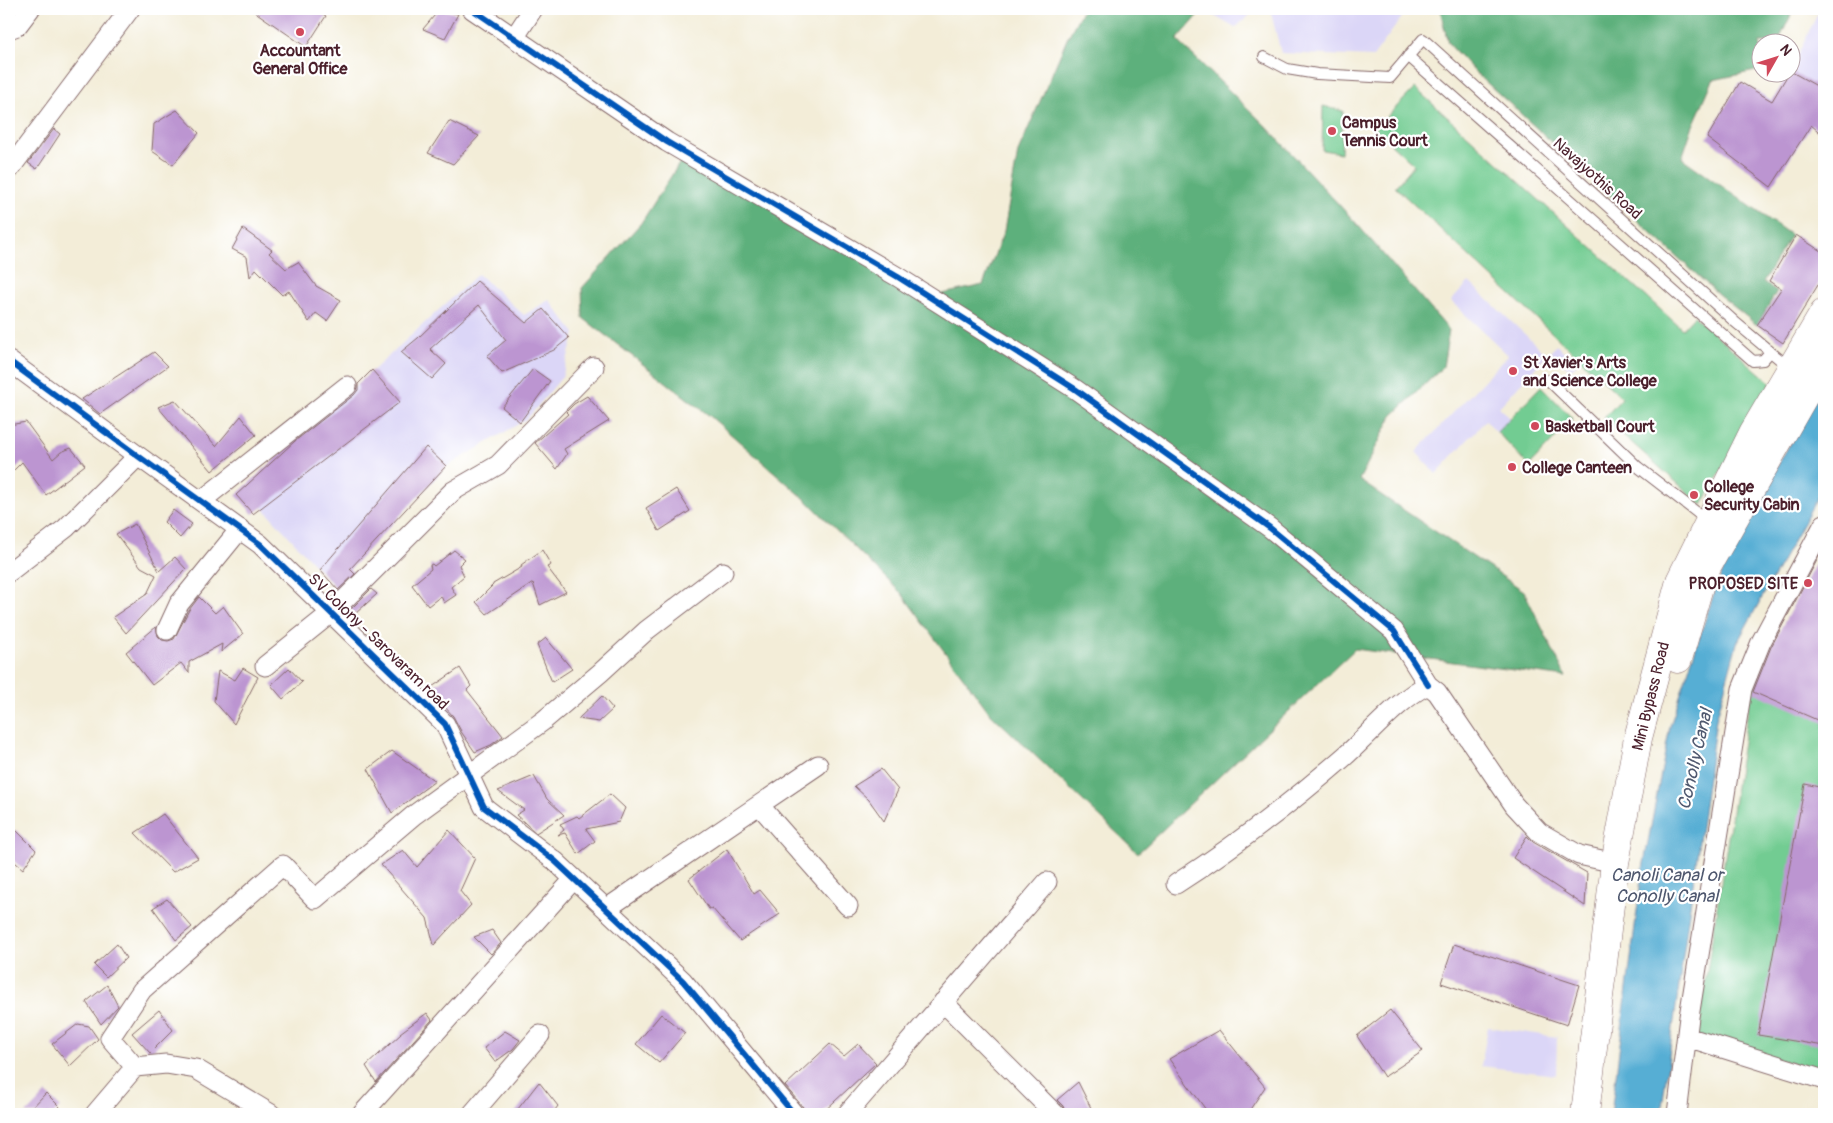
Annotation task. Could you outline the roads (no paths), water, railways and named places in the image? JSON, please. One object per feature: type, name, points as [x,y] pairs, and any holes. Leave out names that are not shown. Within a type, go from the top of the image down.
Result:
[{"type":"main road","name":"Mini Bypass Road","points":[[1585,1114],[1615,862],[1638,738],[1680,581],[1753,433],[1824,312]]},
{"type":"main road","name":"Mini Bypass Road","points":[[1595,1114],[1603,1037],[1628,879],[1659,722],[1703,573],[1824,361]]},
{"type":"street","points":[[9,29],[17,26],[30,9]]},
{"type":"street","points":[[9,170],[130,9]]},
{"type":"street","points":[[472,9],[667,142],[898,277],[1083,394],[1270,528],[1394,631],[1428,686],[1437,692],[1514,805],[1540,832],[1579,855],[1615,862]]},
{"type":"street","points":[[514,38],[533,9]]},
{"type":"street","points":[[265,666],[331,612],[453,491],[498,464],[594,367]]},
{"type":"street","name":"SV Colony - Sarovaram road","points":[[11,368],[260,544],[445,724],[484,807],[555,861],[683,981],[794,1114]]},
{"type":"street","points":[[201,501],[347,386]]},
{"type":"street","points":[[9,572],[66,528],[138,456]]},
{"type":"street","points":[[1677,1114],[1686,1037],[1742,689],[1761,642],[1824,524]]},
{"type":"street","points":[[167,630],[183,598],[240,529]]},
{"type":"street","points":[[135,1067],[110,1038],[142,990],[283,865],[315,898],[414,815],[543,721],[647,630],[723,572]]},
{"type":"street","points":[[1176,884],[1281,811],[1345,756],[1409,696],[1428,686]]},
{"type":"street","points":[[606,909],[818,765]]},
{"type":"street","points":[[759,805],[848,906]]},
{"type":"street","points":[[362,1114],[574,879]]},
{"type":"street","points":[[847,1114],[1047,882]]},
{"type":"street","points":[[943,1002],[1055,1114]]},
{"type":"street","points":[[472,1114],[540,1035]]},
{"type":"street","points":[[1686,1037],[1824,1080]]},
{"type":"street","points":[[95,1114],[135,1067],[166,1064],[196,1070],[271,1114]]},
{"type":"lane","name":"Navajyothis Road","points":[[1264,57],[1287,69],[1317,74],[1390,78],[1423,40],[1735,322],[1791,369]]},
{"type":"lane","points":[[1408,56],[1753,361],[1763,360],[1770,352]]},
{"type":"lane","points":[[1548,380],[1638,466],[1709,522]]},
{"type":"water","name":"Canoli Canal or Conolly Canal","points":[[1824,383],[1824,485],[1737,643],[1716,720],[1661,1114],[1611,1114],[1641,879],[1670,726],[1717,584],[1747,520]]},
{"type":"place","name":"Accountant General Office","points":[[300,32]]},
{"type":"place","name":"Campus Tennis Court","points":[[1332,131]]},
{"type":"place","name":"St Xavier's Arts and Science College","points":[[1513,371]]},
{"type":"place","name":"Basketball Court","points":[[1535,426]]},
{"type":"place","name":"College Canteen","points":[[1512,467]]},
{"type":"place","name":"College Security Cabin","points":[[1694,495]]},
{"type":"place","name":"PROPOSED SITE","points":[[1808,583]]},
{"type":"water label","name":"Conolly Canal","points":[[1695,759]]}]
